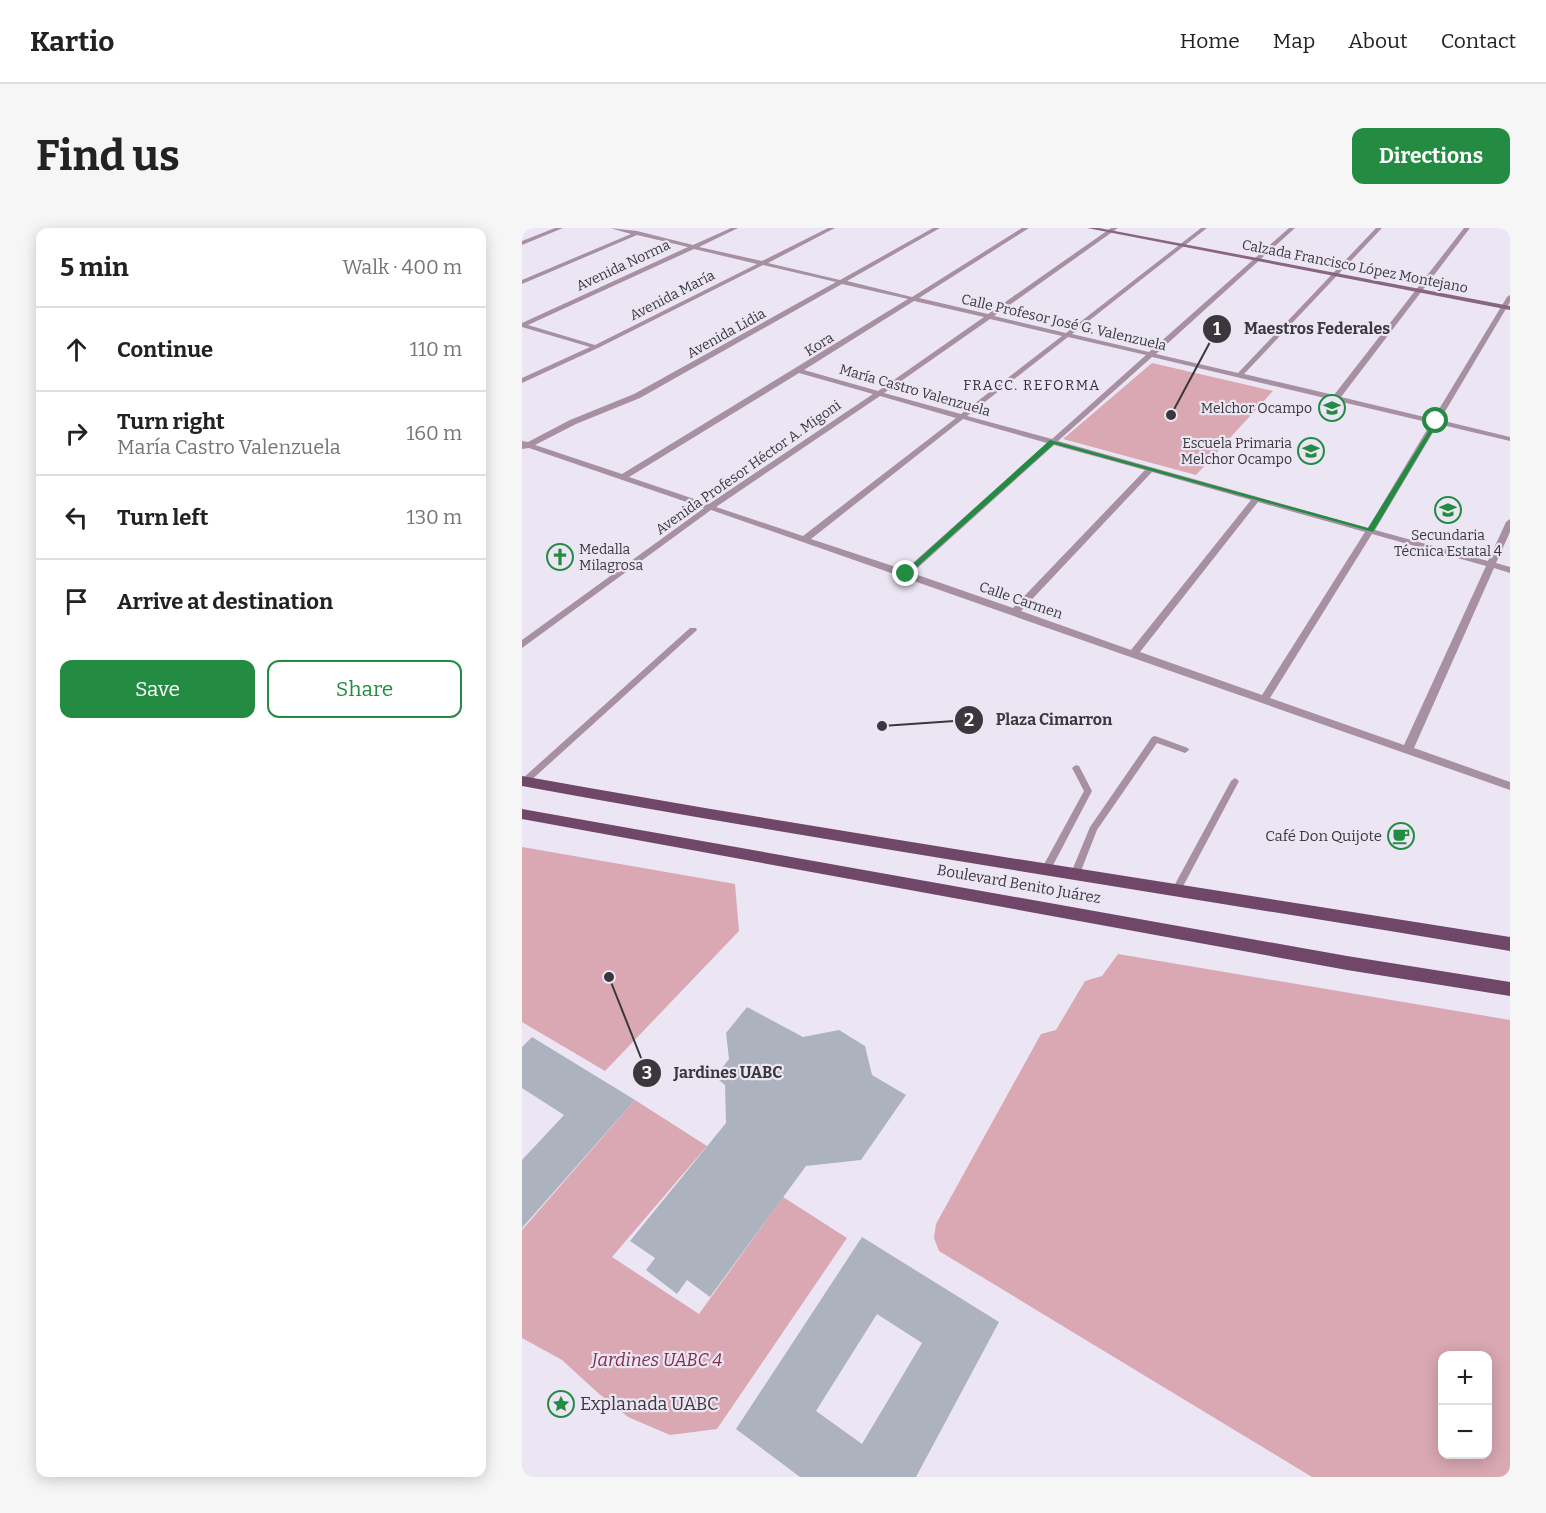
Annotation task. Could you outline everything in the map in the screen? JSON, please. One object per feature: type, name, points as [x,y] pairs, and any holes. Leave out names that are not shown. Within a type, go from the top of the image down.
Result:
[{"type":"main road","name":"Calzada Francisco López Montejano","points":[[1090,228],[1112,230],[1182,246],[1507,308]]},
{"type":"main road","name":"Boulevard Benito Juárez","points":[[523,782],[765,825],[1047,868],[1510,944]]},
{"type":"main road","name":"Boulevard Benito Juárez","points":[[522,814],[1347,963],[1510,989]]},
{"type":"street","points":[[522,243],[560,228]]},
{"type":"street","name":"Calle Profesor José G. Valenzuela","points":[[613,228],[1510,439]]},
{"type":"street","points":[[522,282],[649,228]]},
{"type":"street","name":"Avenida Norma","points":[[522,325],[735,228]]},
{"type":"street","name":"Avenida María","points":[[522,381],[596,347],[832,228]]},
{"type":"street","name":"Avenida Lidia","points":[[524,445],[638,396],[937,228]]},
{"type":"street","name":"Kora","points":[[623,477],[798,371],[1026,228]]},
{"type":"street","points":[[805,539],[1204,228]]},
{"type":"street","points":[[906,574],[1292,228]]},
{"type":"street","points":[[1240,375],[1379,228]]},
{"type":"street","points":[[1336,398],[1467,228]]},
{"type":"street","name":"Avenida Profesor Héctor A. Migoni","points":[[522,645],[710,507],[878,394],[1112,230]]},
{"type":"street","points":[[1264,700],[1507,308],[1510,297]]},
{"type":"street","points":[[522,325],[596,347]]},
{"type":"street","name":"María Castro Valenzuela","points":[[798,371],[1510,570]]},
{"type":"street","name":"Calle Carmen","points":[[524,445],[805,539],[1510,786]]},
{"type":"street","points":[[1015,612],[1151,469]]},
{"type":"street","points":[[1134,654],[1256,499]]},
{"type":"street","points":[[1407,750],[1510,522]]},
{"type":"lane","points":[[523,782],[693,630]]},
{"type":"lane","points":[[1076,873],[1093,829],[1155,739],[1185,750]]},
{"type":"lane","points":[[1047,868],[1088,791],[1076,768]]},
{"type":"lane","points":[[1177,889],[1235,781]]},
{"type":"green space","points":[[1152,363],[1273,391],[1196,475],[1063,439]]},
{"type":"green space","points":[[522,847],[735,884],[739,931],[605,1071],[522,1022]]},
{"type":"green space","points":[[1118,954],[1510,1020],[1510,1477],[1312,1477],[939,1251],[934,1238],[936,1224],[1041,1034],[1056,1030],[1085,981],[1102,976]]},
{"type":"green space","name":"Jardines UABC 4","points":[[635,1100],[707,1146],[612,1257],[699,1314],[783,1197],[847,1238],[717,1429],[670,1435],[628,1417],[562,1360],[522,1338],[522,1230]]},
{"type":"building","points":[[747,1007],[803,1037],[839,1030],[865,1046],[872,1075],[906,1095],[861,1160],[806,1166],[710,1297],[687,1280],[677,1294],[646,1270],[655,1258],[630,1241],[726,1123],[725,1085],[715,1077],[729,1059],[726,1033]]},
{"type":"building","points":[[532,1037],[635,1100],[522,1228],[522,1160],[564,1115],[522,1088],[522,1047]]},
{"type":"building","points":[[862,1237],[999,1322],[916,1477],[800,1477],[736,1429]],"holes":[[[877,1314],[922,1343],[862,1444],[816,1411]]]},
{"type":"place","name":"Melchor Ocampo","points":[[1332,408]]},
{"type":"place","name":"Maestros Federales","points":[[1171,415]]},
{"type":"place","name":"Escuela Primaria Melchor Ocampo","points":[[1311,451]]},
{"type":"place","name":"Secundaria Técnica Estatal 4","points":[[1448,510]]},
{"type":"place","name":"Medalla Milagrosa","points":[[560,557]]},
{"type":"place","name":"Plaza Cimarron","points":[[882,726]]},
{"type":"place","name":"Café Don Quijote","points":[[1401,836]]},
{"type":"place","name":"Jardines UABC","points":[[609,977]]},
{"type":"place","name":"Explanada UABC","points":[[561,1404]]},
{"type":"district","name":"FRACC. REFORMA","points":[[1032,385]]},
{"type":"route","points":[[906,574],[1053,442],[1370,531],[1436,421]]}]
